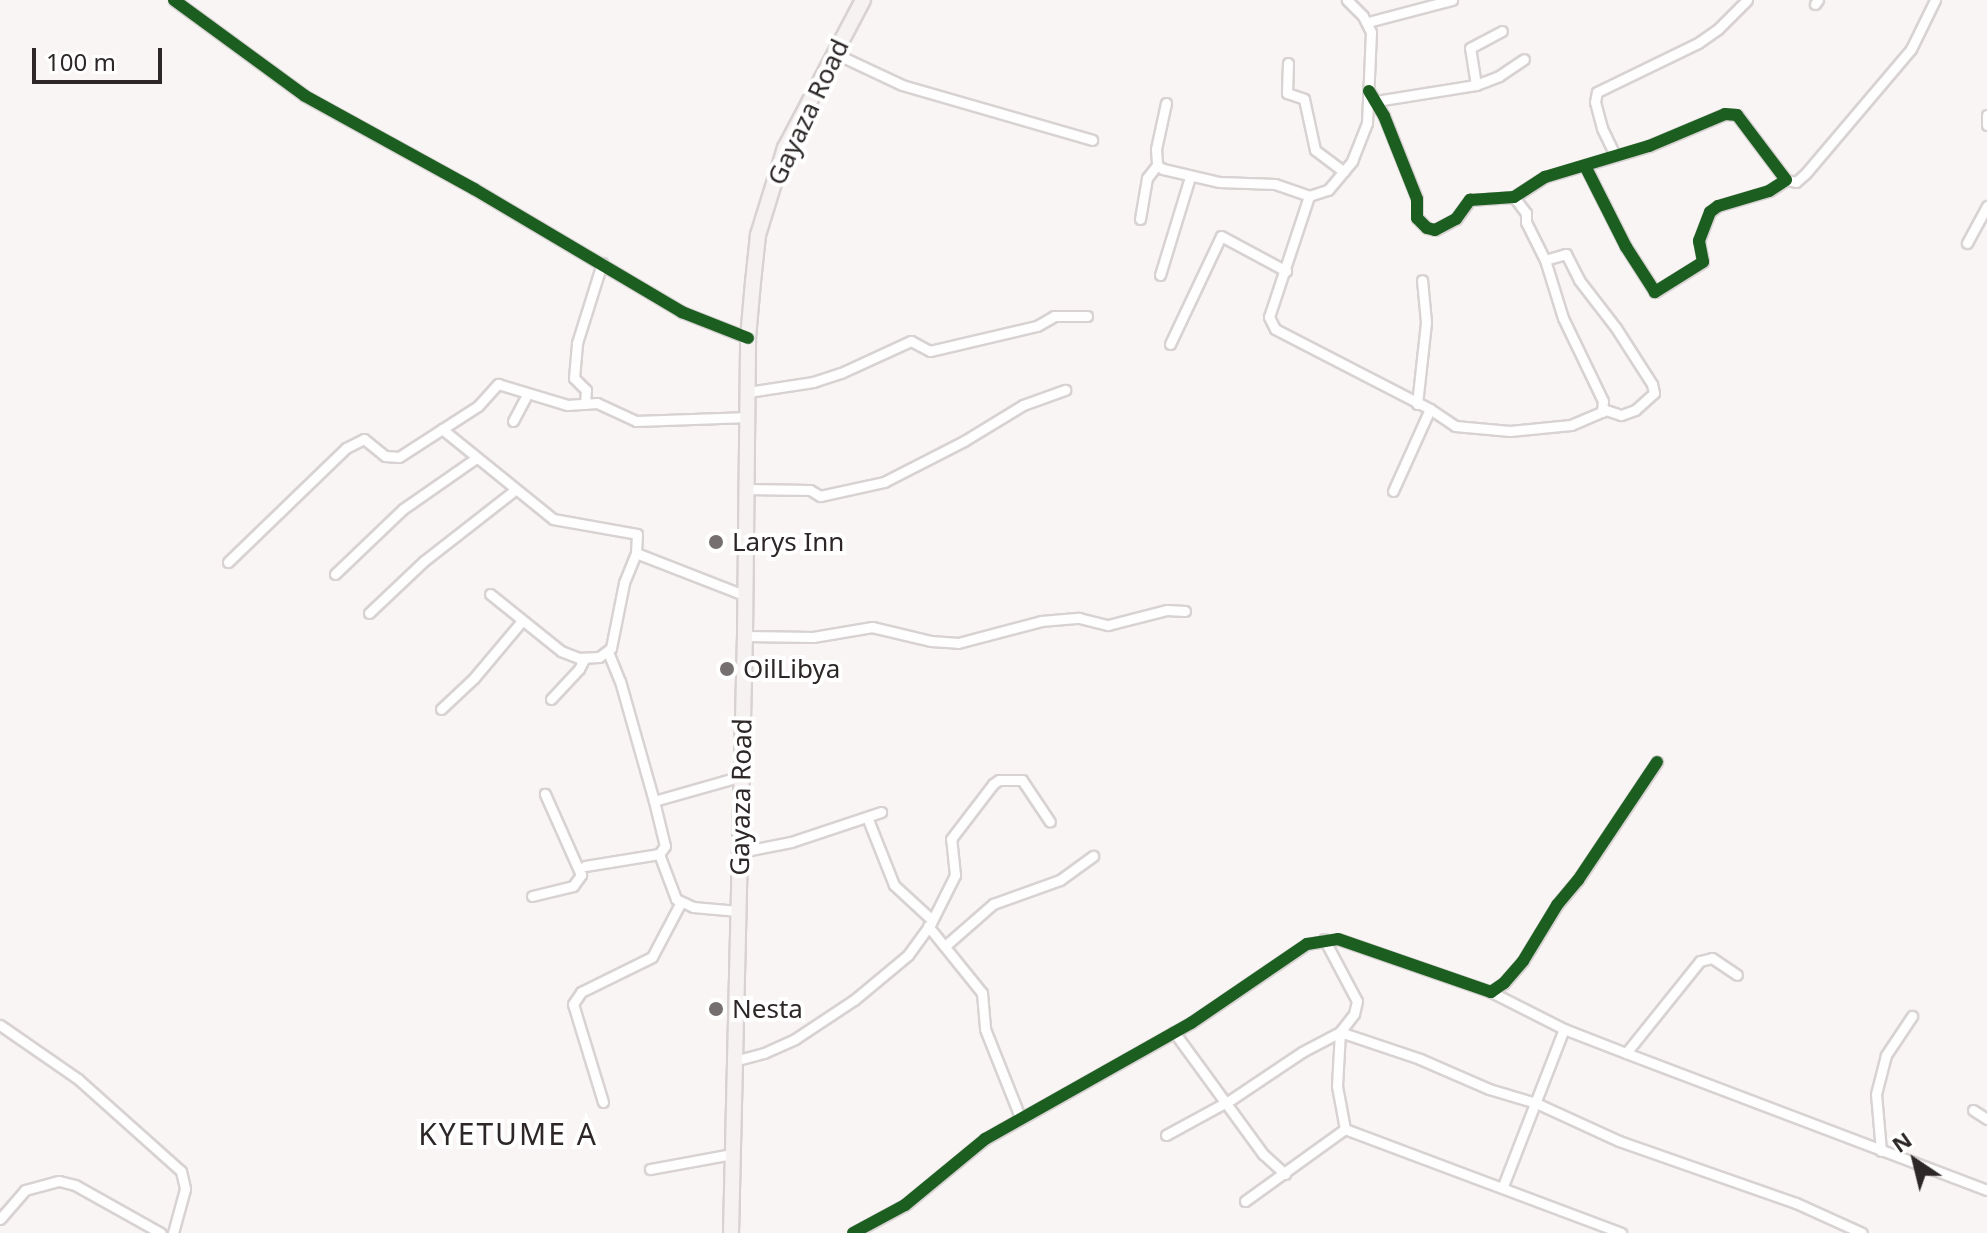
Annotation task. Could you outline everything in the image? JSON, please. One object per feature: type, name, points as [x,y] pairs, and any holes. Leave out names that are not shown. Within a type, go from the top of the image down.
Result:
[{"type":"main road","name":"Gayaza Road","points":[[731,1233],[745,636],[748,338],[758,235],[785,148],[863,0]]},
{"type":"street","points":[[174,0],[305,96],[602,263],[682,312],[748,338]]},
{"type":"street","points":[[1157,165],[1190,177],[1219,182],[1275,184],[1309,196],[1328,190],[1344,172],[1364,134],[1369,91],[1372,44],[1368,22],[1347,0]]},
{"type":"street","points":[[1368,22],[1452,0]]},
{"type":"street","points":[[1615,155],[1602,128],[1595,102],[1597,92],[1698,43],[1718,29],[1747,0]]},
{"type":"street","points":[[1369,91],[1417,199],[1417,218],[1422,225],[1435,230],[1456,219],[1470,200],[1514,197],[1545,177],[1649,146],[1725,114],[1737,115],[1786,180],[1796,182],[1902,60],[1920,34],[1935,0]]},
{"type":"street","points":[[1476,85],[1470,48],[1502,31]]},
{"type":"street","points":[[834,53],[902,85],[1092,140]]},
{"type":"street","points":[[1376,101],[1476,85],[1499,76],[1524,59]]},
{"type":"street","points":[[1288,63],[1287,93],[1304,99],[1315,150],[1344,172]]},
{"type":"street","points":[[1140,219],[1147,178],[1157,165],[1156,149],[1166,103]]},
{"type":"street","points":[[1987,115],[1987,125]]},
{"type":"street","points":[[1585,166],[1626,247],[1655,292],[1703,262],[1699,241],[1710,212],[1718,206],[1769,191],[1786,180]]},
{"type":"street","points":[[1160,275],[1190,177]]},
{"type":"street","points":[[1309,196],[1269,317],[1275,329],[1430,409],[1455,426],[1510,431],[1571,425],[1597,416],[1603,409]]},
{"type":"street","points":[[1514,197],[1526,213],[1529,230],[1545,260],[1563,318],[1600,394],[1603,409]]},
{"type":"street","points":[[1967,243],[1987,206]]},
{"type":"street","points":[[1170,344],[1221,236],[1286,271]]},
{"type":"street","points":[[1545,260],[1566,254],[1579,280],[1616,328],[1652,384],[1652,396],[1635,410],[1621,415],[1603,409]]},
{"type":"street","points":[[585,404],[586,390],[574,378],[577,343],[602,263]]},
{"type":"street","points":[[1417,404],[1426,322],[1422,280]]},
{"type":"street","points":[[748,392],[813,382],[911,341],[930,351],[1037,326],[1054,316],[1087,316]]},
{"type":"street","points":[[228,562],[346,448],[364,439],[385,456],[399,457],[478,406],[498,384],[567,405],[597,403],[636,421],[749,417]]},
{"type":"street","points":[[747,489],[810,490],[820,496],[884,482],[964,441],[1023,405],[1065,390]]},
{"type":"street","points":[[513,421],[527,395]]},
{"type":"street","points":[[1393,491],[1430,409]]},
{"type":"street","points":[[442,429],[553,519],[574,525],[635,531],[636,553],[624,583],[608,652],[620,681],[665,846],[659,854],[585,866]]},
{"type":"street","points":[[335,574],[403,509],[476,458]]},
{"type":"street","points":[[369,613],[424,561],[515,490]]},
{"type":"street","points":[[636,553],[700,574],[744,595]]},
{"type":"street","points":[[490,594],[521,622],[561,651],[584,659],[608,652]]},
{"type":"street","points":[[745,636],[813,637],[872,627],[923,639],[958,643],[1041,621],[1079,618],[1108,625],[1167,610],[1185,611]]},
{"type":"street","points":[[441,709],[474,678],[521,622]]},
{"type":"street","points":[[551,699],[579,669],[584,659]]},
{"type":"street","points":[[1491,992],[1504,983],[1523,961],[1557,905],[1578,880],[1657,762]]},
{"type":"street","points":[[654,801],[732,779]]},
{"type":"street","points":[[734,1061],[788,1043],[854,1000],[896,967],[930,922],[955,875],[951,839],[993,784],[999,780],[1022,780],[1050,822]]},
{"type":"street","points":[[532,896],[573,886],[581,875],[545,794]]},
{"type":"street","points":[[740,852],[791,842],[881,812]]},
{"type":"street","points":[[867,817],[894,885],[930,922],[982,993],[985,1029],[1020,1117]]},
{"type":"street","points":[[659,854],[680,904]]},
{"type":"street","points":[[945,946],[993,904],[1060,880],[1093,856]]},
{"type":"street","points":[[680,904],[738,911]]},
{"type":"street","points":[[603,1102],[573,1004],[581,992],[652,957],[680,904]]},
{"type":"street","points":[[1166,1135],[1225,1103],[1340,1032],[1354,1014],[1357,1001],[1324,939]]},
{"type":"street","points":[[853,1233],[905,1205],[967,1151],[1020,1117],[1174,1032],[1307,944],[1324,939],[1338,939],[1491,992],[1564,1029],[1987,1190]]},
{"type":"street","points":[[1626,1053],[1700,961],[1712,958],[1737,975]]},
{"type":"street","points":[[1881,1151],[1876,1094],[1886,1055],[1912,1016]]},
{"type":"street","points":[[0,1025],[78,1079],[181,1171],[185,1189],[173,1233]]},
{"type":"street","points":[[1503,1186],[1564,1029]]},
{"type":"street","points":[[1174,1032],[1263,1154],[1285,1174]]},
{"type":"street","points":[[1340,1032],[1420,1059],[1489,1089],[1536,1103],[1619,1141],[1796,1203],[1862,1233]]},
{"type":"street","points":[[1340,1032],[1337,1086],[1345,1129]]},
{"type":"street","points":[[1973,1110],[1987,1119]]},
{"type":"street","points":[[1245,1201],[1345,1129]]},
{"type":"street","points":[[1345,1129],[1621,1233]]},
{"type":"street","points":[[650,1169],[732,1154]]},
{"type":"street","points":[[0,1219],[25,1190],[59,1181],[75,1185],[161,1233]]},
{"type":"cycle path","points":[[174,0],[305,96],[474,189],[682,312],[748,338]]},
{"type":"cycle path","points":[[1369,91],[1384,116],[1417,199],[1417,218],[1427,228],[1435,230],[1456,219],[1470,200],[1514,197],[1545,177],[1649,146],[1725,114],[1737,115],[1786,180],[1769,191],[1718,206],[1710,212],[1699,241],[1703,262],[1655,292],[1626,247],[1585,166]]},
{"type":"cycle path","points":[[853,1233],[905,1205],[985,1139],[1191,1023],[1307,944],[1338,939],[1491,992],[1504,983],[1523,961],[1557,905],[1578,880],[1657,762]]},
{"type":"place","name":"Larys Inn","points":[[716,542]]},
{"type":"place","name":"OilLibya","points":[[727,669]]},
{"type":"place","name":"Nesta","points":[[716,1009]]},
{"type":"district","name":"KYETUME A","points":[[508,1134]]}]
